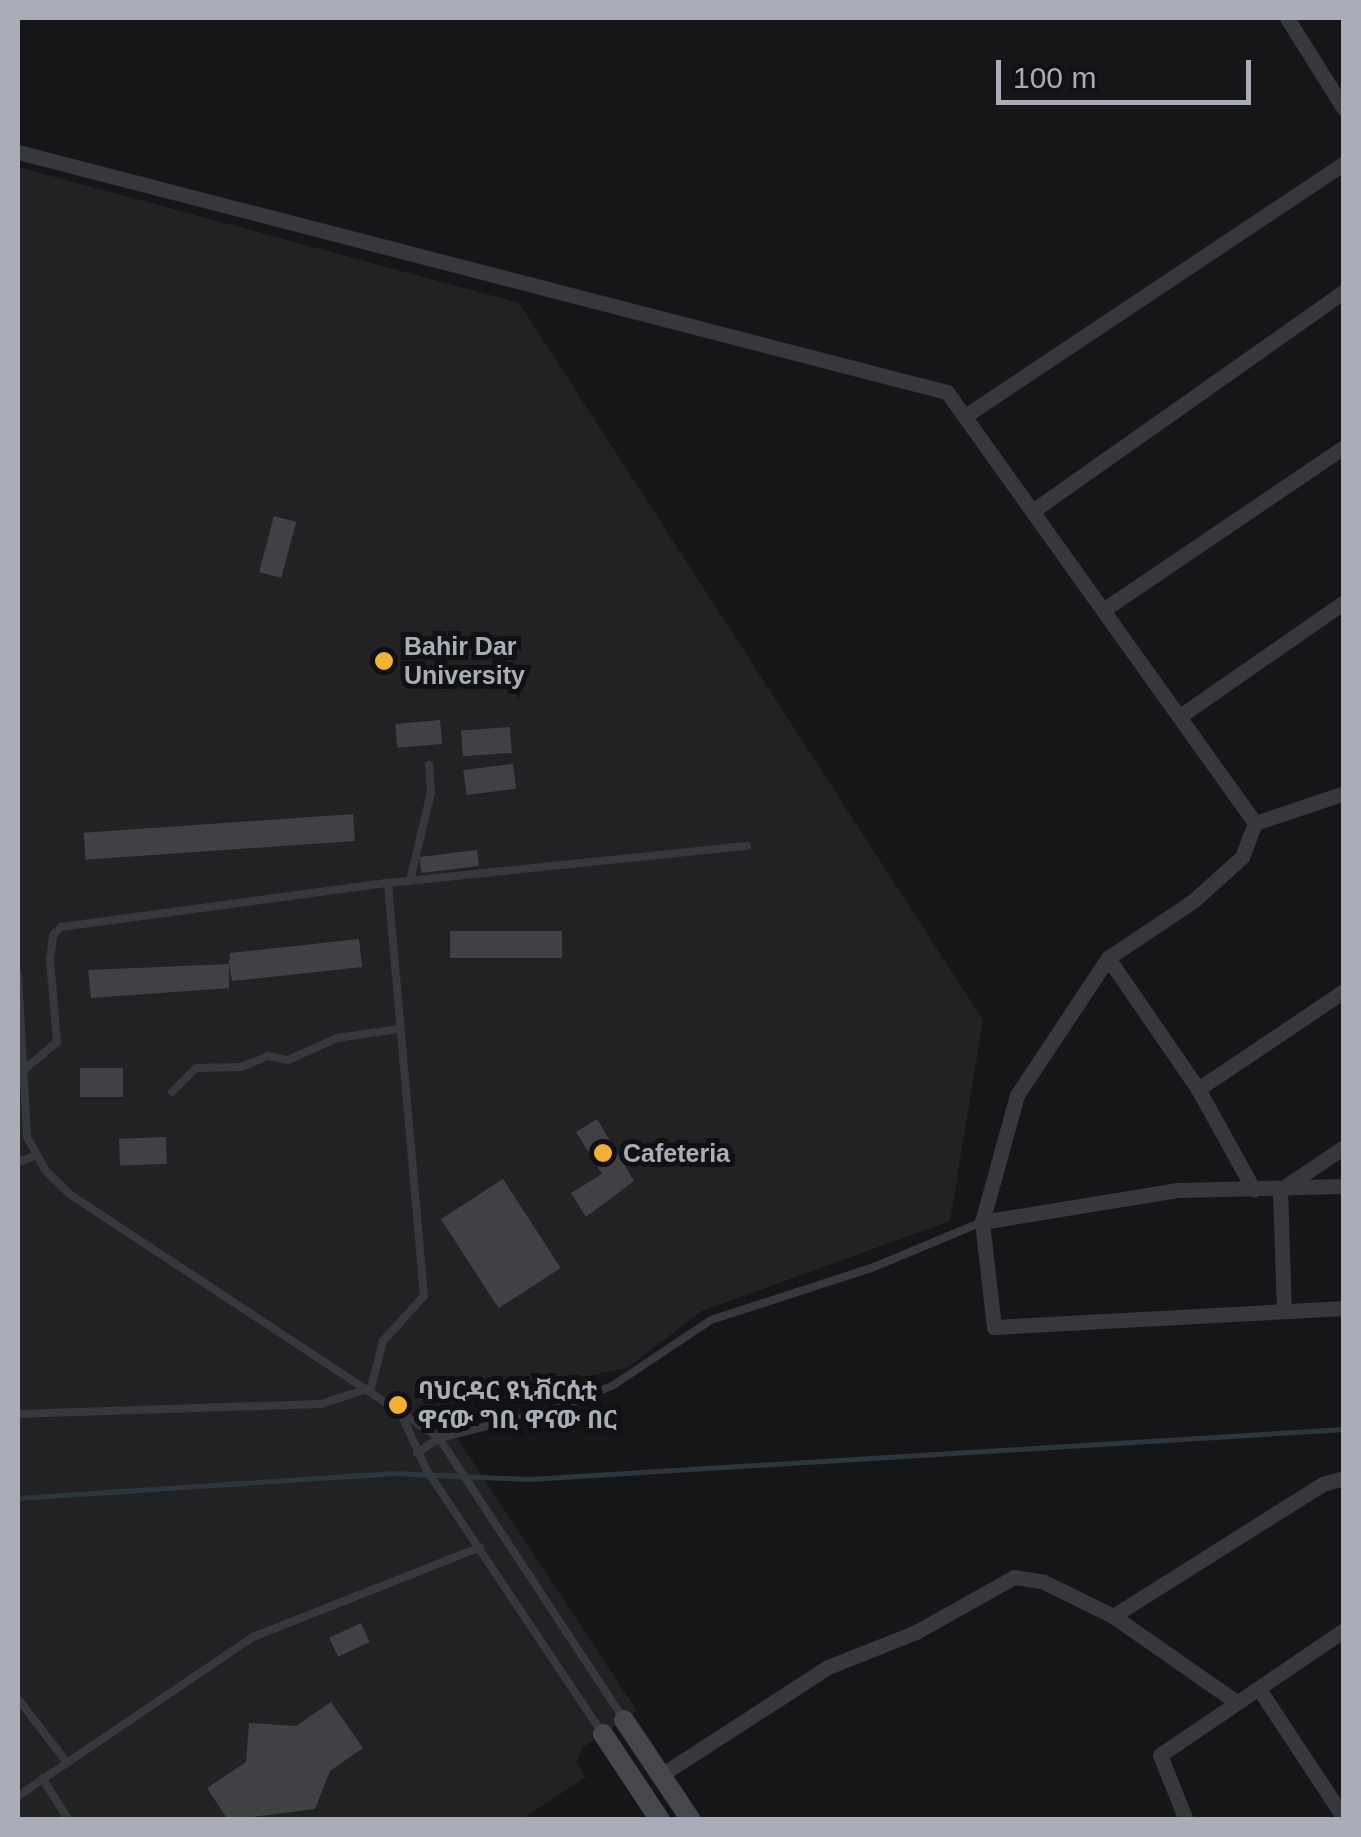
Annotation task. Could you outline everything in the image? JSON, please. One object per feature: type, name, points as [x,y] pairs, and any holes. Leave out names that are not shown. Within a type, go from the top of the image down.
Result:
[{"type":"street","points":[[1288,18],[1344,109]]},
{"type":"street","points":[[18,152],[947,392],[1183,714],[1256,823]]},
{"type":"street","points":[[965,416],[1344,163]]},
{"type":"street","points":[[1034,510],[1344,290]]},
{"type":"street","points":[[1106,608],[1344,447]]},
{"type":"street","points":[[1183,714],[1344,602]]},
{"type":"street","points":[[1344,793],[1256,823],[1242,856],[1193,902],[1108,958],[1017,1094],[982,1222],[994,1328],[1344,1308]]},
{"type":"street","points":[[1108,958],[1198,1089],[1254,1190]]},
{"type":"street","points":[[1198,1089],[1344,990]]},
{"type":"street","points":[[1280,1190],[1344,1147]]},
{"type":"street","points":[[982,1222],[1098,1198],[1344,1186]]},
{"type":"street","points":[[1280,1190],[1284,1311]]},
{"type":"street","points":[[1112,1616],[1323,1484],[1344,1478]]},
{"type":"street","points":[[661,1775],[828,1667],[916,1632],[1014,1577],[1044,1582],[1112,1616],[1234,1702]]},
{"type":"street","points":[[1186,1820],[1160,1754],[1344,1630]]},
{"type":"street","points":[[1259,1688],[1339,1800],[1344,1818]]},
{"type":"street","points":[[624,1720],[690,1820]]},
{"type":"street","points":[[603,1734],[660,1820]]},
{"type":"lane","points":[[410,881],[431,792],[430,765]]},
{"type":"lane","points":[[26,1069],[57,1042],[50,960],[61,926],[388,883],[747,846]]},
{"type":"lane","points":[[371,1388],[383,1341],[424,1296],[388,883]]},
{"type":"lane","points":[[18,974],[27,1136],[37,1155],[71,1196],[332,1370],[398,1405],[439,1438],[624,1720]]},
{"type":"lane","points":[[172,1092],[196,1068],[241,1067],[268,1056],[288,1060],[337,1038],[399,1029]]},
{"type":"lane","points":[[18,1162],[37,1155]]},
{"type":"lane","points":[[416,1453],[439,1438],[555,1409],[612,1386],[711,1320],[874,1267],[982,1222]]},
{"type":"lane","points":[[18,1414],[322,1404],[371,1388]]},
{"type":"lane","points":[[398,1405],[416,1453],[603,1734]]},
{"type":"lane","points":[[18,1796],[253,1637],[480,1547]]},
{"type":"lane","points":[[18,1699],[66,1762]]},
{"type":"lane","points":[[42,1778],[69,1820]]},
{"type":"shaded area","name":"Bahir Dar University","points":[[18,167],[519,303],[983,1020],[950,1221],[702,1311],[627,1368],[436,1406],[637,1711],[582,1748],[577,1763],[586,1777],[522,1819],[18,1819]]},
{"type":"building","points":[[274,516],[296,522],[281,578],[259,572]]},
{"type":"building","points":[[440,720],[442,744],[397,748],[395,724]]},
{"type":"building","points":[[510,727],[512,753],[463,756],[461,730]]},
{"type":"building","points":[[513,764],[516,789],[466,795],[463,770]]},
{"type":"building","points":[[353,814],[355,841],[86,860],[84,833]]},
{"type":"building","points":[[477,850],[479,866],[421,873],[419,857]]},
{"type":"building","points":[[450,931],[562,931],[562,958],[450,958]]},
{"type":"building","points":[[359,939],[362,967],[232,981],[230,953]]},
{"type":"building","points":[[229,964],[229,988],[91,998],[88,970]]},
{"type":"building","points":[[80,1068],[123,1068],[123,1097],[80,1097]]},
{"type":"building","name":"Cafeteria","points":[[597,1119],[634,1181],[586,1217],[571,1193],[602,1174],[576,1132]]},
{"type":"building","points":[[166,1137],[167,1164],[120,1166],[119,1139]]},
{"type":"building","points":[[503,1179],[561,1268],[499,1308],[441,1219]]},
{"type":"building","points":[[361,1623],[370,1642],[338,1657],[329,1638]]},
{"type":"building","points":[[331,1702],[363,1748],[330,1771],[315,1809],[228,1820],[207,1788],[246,1762],[249,1723],[296,1726]]},
{"type":"waterway","points":[[18,1498],[392,1473],[529,1479],[1344,1429]]},
{"type":"place","name":"Bahir Dar University","points":[[384,661]]},
{"type":"place","name":"Cafeteria","points":[[603,1153]]},
{"type":"place","name":"ባህርዳር ዩኒቭርሲቲ ዋናው ግቢ ዋናው በር","points":[[398,1405]]}]
